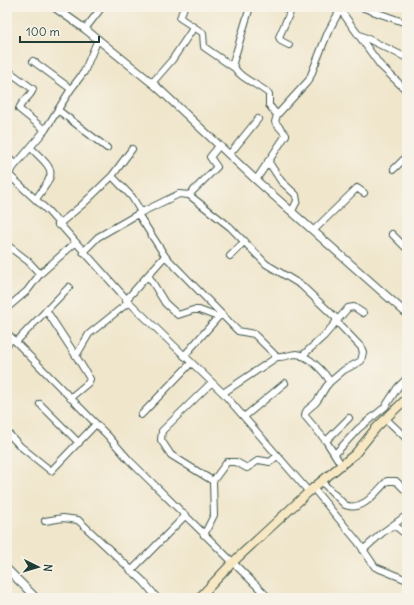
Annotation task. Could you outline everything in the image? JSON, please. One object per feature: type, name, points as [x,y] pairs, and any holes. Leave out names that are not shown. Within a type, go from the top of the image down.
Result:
[{"type":"main road","points":[[199,598],[233,562],[311,490],[355,454],[376,428],[407,398]]},
{"type":"street","points":[[54,7],[98,39],[152,83],[256,180],[407,314]]},
{"type":"street","points":[[85,29],[102,7]]},
{"type":"street","points":[[184,7],[180,18],[204,35],[204,47],[233,66],[237,72],[269,94],[270,105],[277,115]]},
{"type":"street","points":[[233,66],[232,63],[250,7]]},
{"type":"street","points":[[282,7],[291,10],[279,37],[281,41],[289,45]]},
{"type":"street","points":[[360,7],[406,23]]},
{"type":"street","points":[[256,180],[286,135],[275,122],[277,115],[309,80],[339,9],[380,65],[407,91]]},
{"type":"street","points":[[152,83],[172,60],[194,27]]},
{"type":"street","points":[[357,34],[407,58]]},
{"type":"street","points":[[98,39],[84,72],[70,89],[45,130],[8,174],[36,198],[58,225],[127,301],[191,364],[223,393],[277,456],[311,490],[363,550],[375,568],[407,580]]},
{"type":"street","points":[[33,61],[70,89]]},
{"type":"street","points":[[7,70],[33,89],[32,93],[19,109],[45,130]]},
{"type":"street","points":[[58,110],[106,148]]},
{"type":"street","points":[[229,155],[258,119]]},
{"type":"street","points":[[189,195],[217,167],[210,157],[219,146]]},
{"type":"street","points":[[31,148],[49,166],[51,171],[50,179],[36,198]]},
{"type":"street","points":[[58,225],[112,176],[132,149]]},
{"type":"street","points":[[7,156],[15,165]]},
{"type":"street","points":[[394,169],[407,156]]},
{"type":"street","points":[[268,161],[281,181],[296,195],[297,201],[292,211]]},
{"type":"street","points":[[112,176],[132,197],[139,213],[165,256],[219,315],[238,331],[250,332],[257,336],[277,357]]},
{"type":"street","points":[[314,230],[357,188],[364,193]]},
{"type":"street","points":[[83,252],[98,238],[139,213],[179,194],[189,195],[230,227],[266,264],[301,285],[337,320],[361,347],[363,354],[361,361],[344,370],[323,389],[317,401],[304,414],[326,441],[342,466]]},
{"type":"street","points":[[392,234],[407,249]]},
{"type":"street","points":[[230,256],[244,241]]},
{"type":"street","points":[[7,308],[27,291],[40,274],[75,243]]},
{"type":"street","points":[[7,245],[28,261],[40,274]]},
{"type":"street","points":[[76,356],[89,334],[127,301],[165,256]]},
{"type":"street","points":[[148,275],[165,303],[178,315],[193,310],[219,315]]},
{"type":"street","points":[[7,345],[69,287]]},
{"type":"street","points":[[302,356],[350,307],[363,313]]},
{"type":"street","points":[[46,310],[90,379],[70,398]]},
{"type":"street","points":[[184,356],[219,315]]},
{"type":"street","points":[[7,333],[96,424],[128,460],[268,598]]},
{"type":"street","points":[[223,393],[277,357],[296,354],[315,363],[330,382]]},
{"type":"street","points":[[141,415],[191,364]]},
{"type":"street","points":[[335,454],[358,429],[385,407],[398,387],[407,378]]},
{"type":"street","points":[[211,383],[162,431],[161,440],[171,455],[198,470],[213,481]]},
{"type":"street","points":[[244,417],[285,383]]},
{"type":"street","points":[[40,404],[79,442]]},
{"type":"street","points":[[326,441],[349,418]]},
{"type":"street","points":[[386,419],[407,439]]},
{"type":"street","points":[[7,433],[20,446],[51,471],[96,424]]},
{"type":"street","points":[[204,535],[214,515],[213,481],[230,461],[236,462],[247,468],[259,460],[270,462],[277,456]]},
{"type":"street","points":[[321,482],[345,505],[350,507],[361,506],[387,481],[396,481],[407,492]]},
{"type":"street","points":[[131,571],[185,516]]},
{"type":"street","points":[[363,550],[407,516]]},
{"type":"street","points":[[45,521],[63,518],[78,520],[157,598]]},
{"type":"street","points":[[394,525],[407,535]]},
{"type":"street","points":[[7,569],[36,598]]}]
